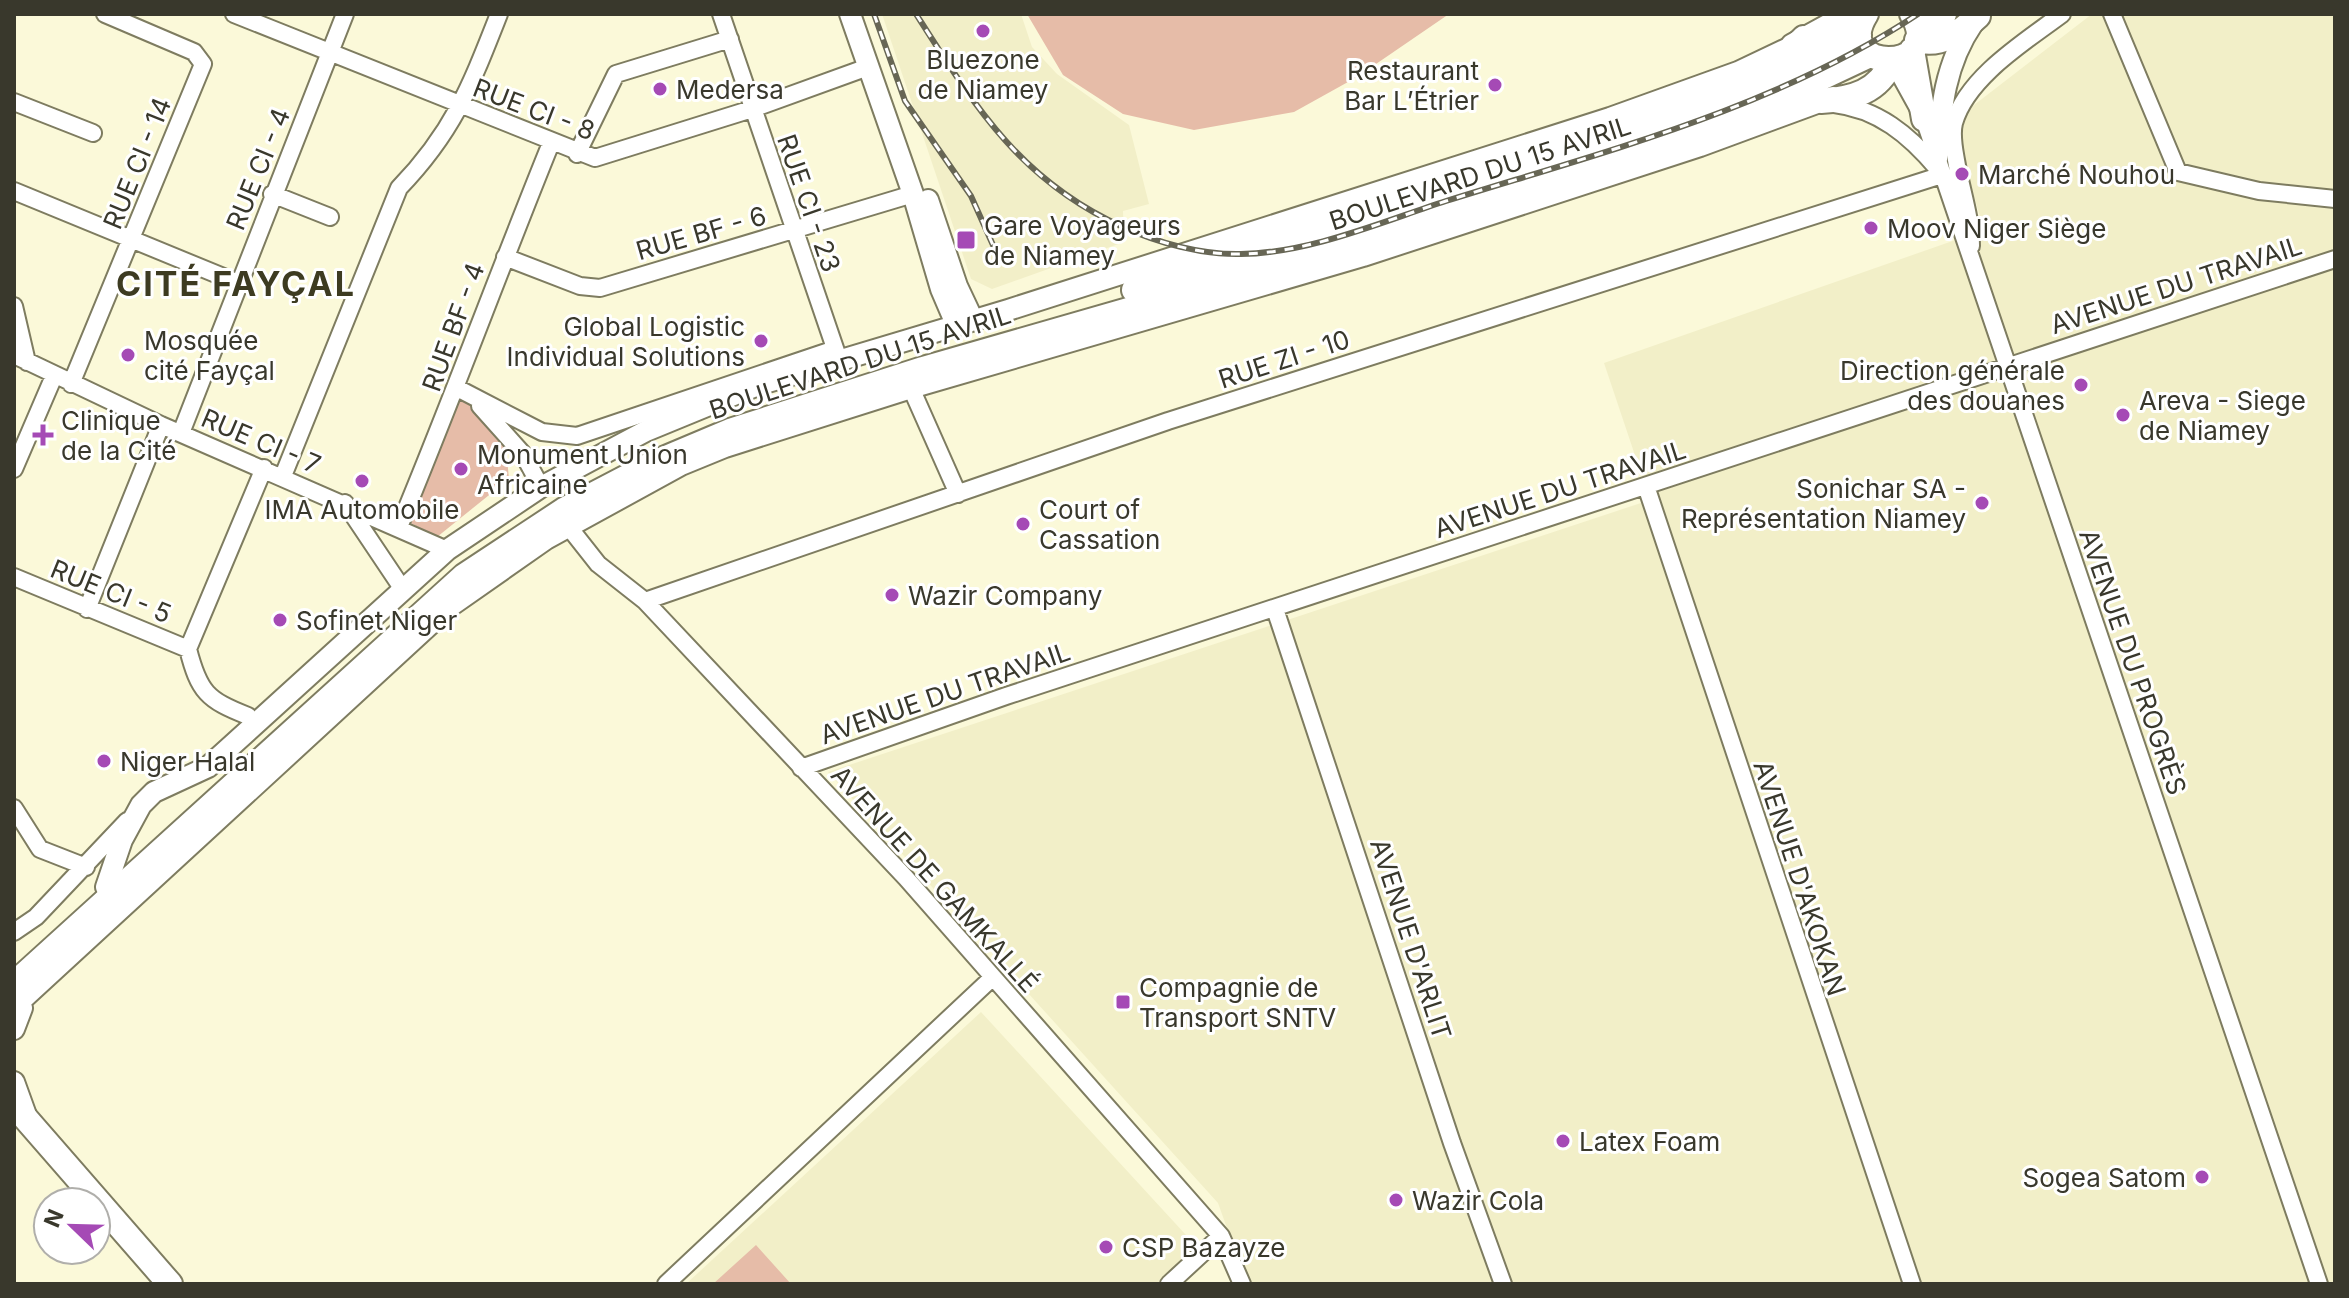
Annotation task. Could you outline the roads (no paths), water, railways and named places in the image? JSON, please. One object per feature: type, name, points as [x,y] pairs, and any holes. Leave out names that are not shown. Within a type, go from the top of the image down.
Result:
[{"type":"highway","name":"BOULEVARD DU 15 AVRIL","points":[[14,984],[31,972],[464,576],[564,510],[654,463],[730,431],[923,369],[1257,272],[1643,151],[1741,115],[1944,14]]},
{"type":"highway","points":[[1793,46],[1835,23],[1891,39],[1932,42],[1948,38],[1975,21]]},
{"type":"highway","points":[[1819,102],[1864,93],[1883,78],[1891,39]]},
{"type":"highway","points":[[1891,39],[1924,119]]},
{"type":"highway","name":"BOULEVARD DU 15 AVRIL","points":[[31,972],[106,887],[438,576],[529,513],[621,463],[685,432],[747,409],[1166,280],[1654,123],[1760,82],[1891,39]]},
{"type":"highway","points":[[18,1117],[68,1186]]},
{"type":"highway","points":[[18,1117],[170,1284]]},
{"type":"highway","points":[[112,1240],[150,1284]]},
{"type":"main road","points":[[850,14],[913,194],[942,266]]},
{"type":"main road","points":[[864,14],[949,288],[965,322]]},
{"type":"main road","name":"BOULEVARD DU 15 AVRIL","points":[[106,887],[122,840],[141,805],[168,784],[208,767],[447,550],[541,487],[692,410],[837,355],[921,336],[1008,310],[1610,118],[1738,72],[1793,46],[1831,14]]},
{"type":"main road","points":[[1940,169],[1945,86],[1975,21]]},
{"type":"main road","name":"BOULEVARD DU 15 AVRIL","points":[[14,1029],[31,972],[438,617],[508,563],[568,526],[681,465],[911,388],[1363,256],[1700,146],[1819,102]]},
{"type":"main road","points":[[949,288],[1008,310]]},
{"type":"main road","points":[[921,336],[949,288]]},
{"type":"main road","points":[[14,1082],[18,1117]]},
{"type":"street","name":"RUE CI - 14","points":[[71,384],[203,64],[194,52],[105,14]]},
{"type":"street","name":"RUE CI - 8","points":[[234,14],[577,154],[602,157],[752,109],[868,67]]},
{"type":"street","name":"RUE CI - 4","points":[[181,433],[345,14]]},
{"type":"street","points":[[283,476],[399,188],[431,152],[462,107],[499,14]]},
{"type":"street","name":"RUE CI - 23","points":[[721,14],[837,355]]},
{"type":"street","points":[[1971,260],[1971,227],[1956,163],[1954,121],[1986,75],[2062,14]]},
{"type":"street","points":[[2112,14],[2178,172],[2259,191],[2335,199]]},
{"type":"street","points":[[577,154],[616,74],[730,39]]},
{"type":"street","points":[[14,102],[93,133]]},
{"type":"street","points":[[1819,102],[1845,105],[1881,118],[1908,136],[1940,169]]},
{"type":"street","name":"AVENUE DU PROGRÈS","points":[[1924,119],[2319,1284]]},
{"type":"street","name":"RUE BF - 4","points":[[399,527],[457,388],[551,143]]},
{"type":"street","name":"RUE ZI - 10","points":[[645,601],[1168,421],[1940,169]]},
{"type":"street","points":[[14,191],[238,283]]},
{"type":"street","points":[[272,194],[330,217]]},
{"type":"street","name":"RUE BF - 6","points":[[505,257],[580,286],[600,288],[913,194]]},
{"type":"street","name":"AVENUE DU TRAVAIL","points":[[801,768],[2007,365],[2335,259]]},
{"type":"street","points":[[14,306],[21,359]]},
{"type":"street","points":[[457,388],[542,432],[577,436],[837,355]]},
{"type":"street","name":"RUE CI - 7","points":[[21,359],[161,425],[447,550]]},
{"type":"street","points":[[14,469],[54,376]]},
{"type":"street","points":[[457,388],[489,413],[523,454],[541,487]]},
{"type":"street","points":[[911,388],[958,494]]},
{"type":"street","points":[[87,609],[161,425]]},
{"type":"street","points":[[188,649],[264,468]]},
{"type":"street","name":"AVENUE D'AKOKAN","points":[[1646,486],[1912,1284]]},
{"type":"street","points":[[345,503],[402,588]]},
{"type":"street","name":"AVENUE DE GAMKALLÉ","points":[[568,526],[598,564],[645,601],[906,878],[1221,1236],[1242,1284]]},
{"type":"street","name":"RUE CI - 5","points":[[14,577],[188,649],[196,679],[204,691],[216,703],[248,716]]},
{"type":"street","name":"AVENUE D'ARLIT","points":[[1275,609],[1452,1143],[1503,1284]]},
{"type":"street","points":[[14,932],[36,917],[86,867],[141,805]]},
{"type":"street","points":[[14,808],[40,849],[86,867]]},
{"type":"street","points":[[666,1284],[993,977]]},
{"type":"street","points":[[1169,1284],[1221,1236]]},
{"type":"railway","points":[[874,14],[905,101],[971,196],[997,254]]},
{"type":"railway","points":[[916,14],[980,109],[1003,137],[1055,187],[1087,208],[1151,238],[1180,247],[1226,254],[1293,248],[1345,235],[1689,124],[1807,76],[1864,47],[1918,14]]},
{"type":"place","name":"Bluezone de Niamey","points":[[983,31]]},
{"type":"place","name":"Restaurant Bar L’Étrier","points":[[1495,85]]},
{"type":"place","name":"Medersa","points":[[660,89]]},
{"type":"place","name":"Marché Nouhou","points":[[1962,174]]},
{"type":"place","name":"Moov Niger Siège","points":[[1871,228]]},
{"type":"place","name":"Gare Voyageurs de Niamey","points":[[966,240]]},
{"type":"place","name":"Global Logistic Individual Solutions","points":[[761,341]]},
{"type":"place","name":"Mosquée cité Fayçal","points":[[128,355]]},
{"type":"place","name":"Direction générale des douanes","points":[[2081,385]]},
{"type":"place","name":"Areva - Siege de Niamey","points":[[2123,415]]},
{"type":"place","name":"Clinique de la Cité","points":[[43,435]]},
{"type":"place","name":"Monument Union Africaine","points":[[461,469]]},
{"type":"place","name":"IMA Automobile","points":[[362,481]]},
{"type":"place","name":"Sonichar SA - Représentation Niamey","points":[[1982,503]]},
{"type":"place","name":"Court of Cassation","points":[[1023,524]]},
{"type":"place","name":"Wazir Company","points":[[892,595]]},
{"type":"place","name":"Sofinet Niger","points":[[280,620]]},
{"type":"place","name":"Niger Halal","points":[[104,761]]},
{"type":"place","name":"Compagnie de Transport SNTV","points":[[1123,1002]]},
{"type":"place","name":"Latex Foam","points":[[1563,1141]]},
{"type":"place","name":"Sogea Satom","points":[[2202,1177]]},
{"type":"place","name":"Wazir Cola","points":[[1396,1200]]},
{"type":"place","name":"CSP Bazayze","points":[[1106,1247]]},
{"type":"district","name":"CITÉ FAYÇAL","points":[[236,283]]}]
